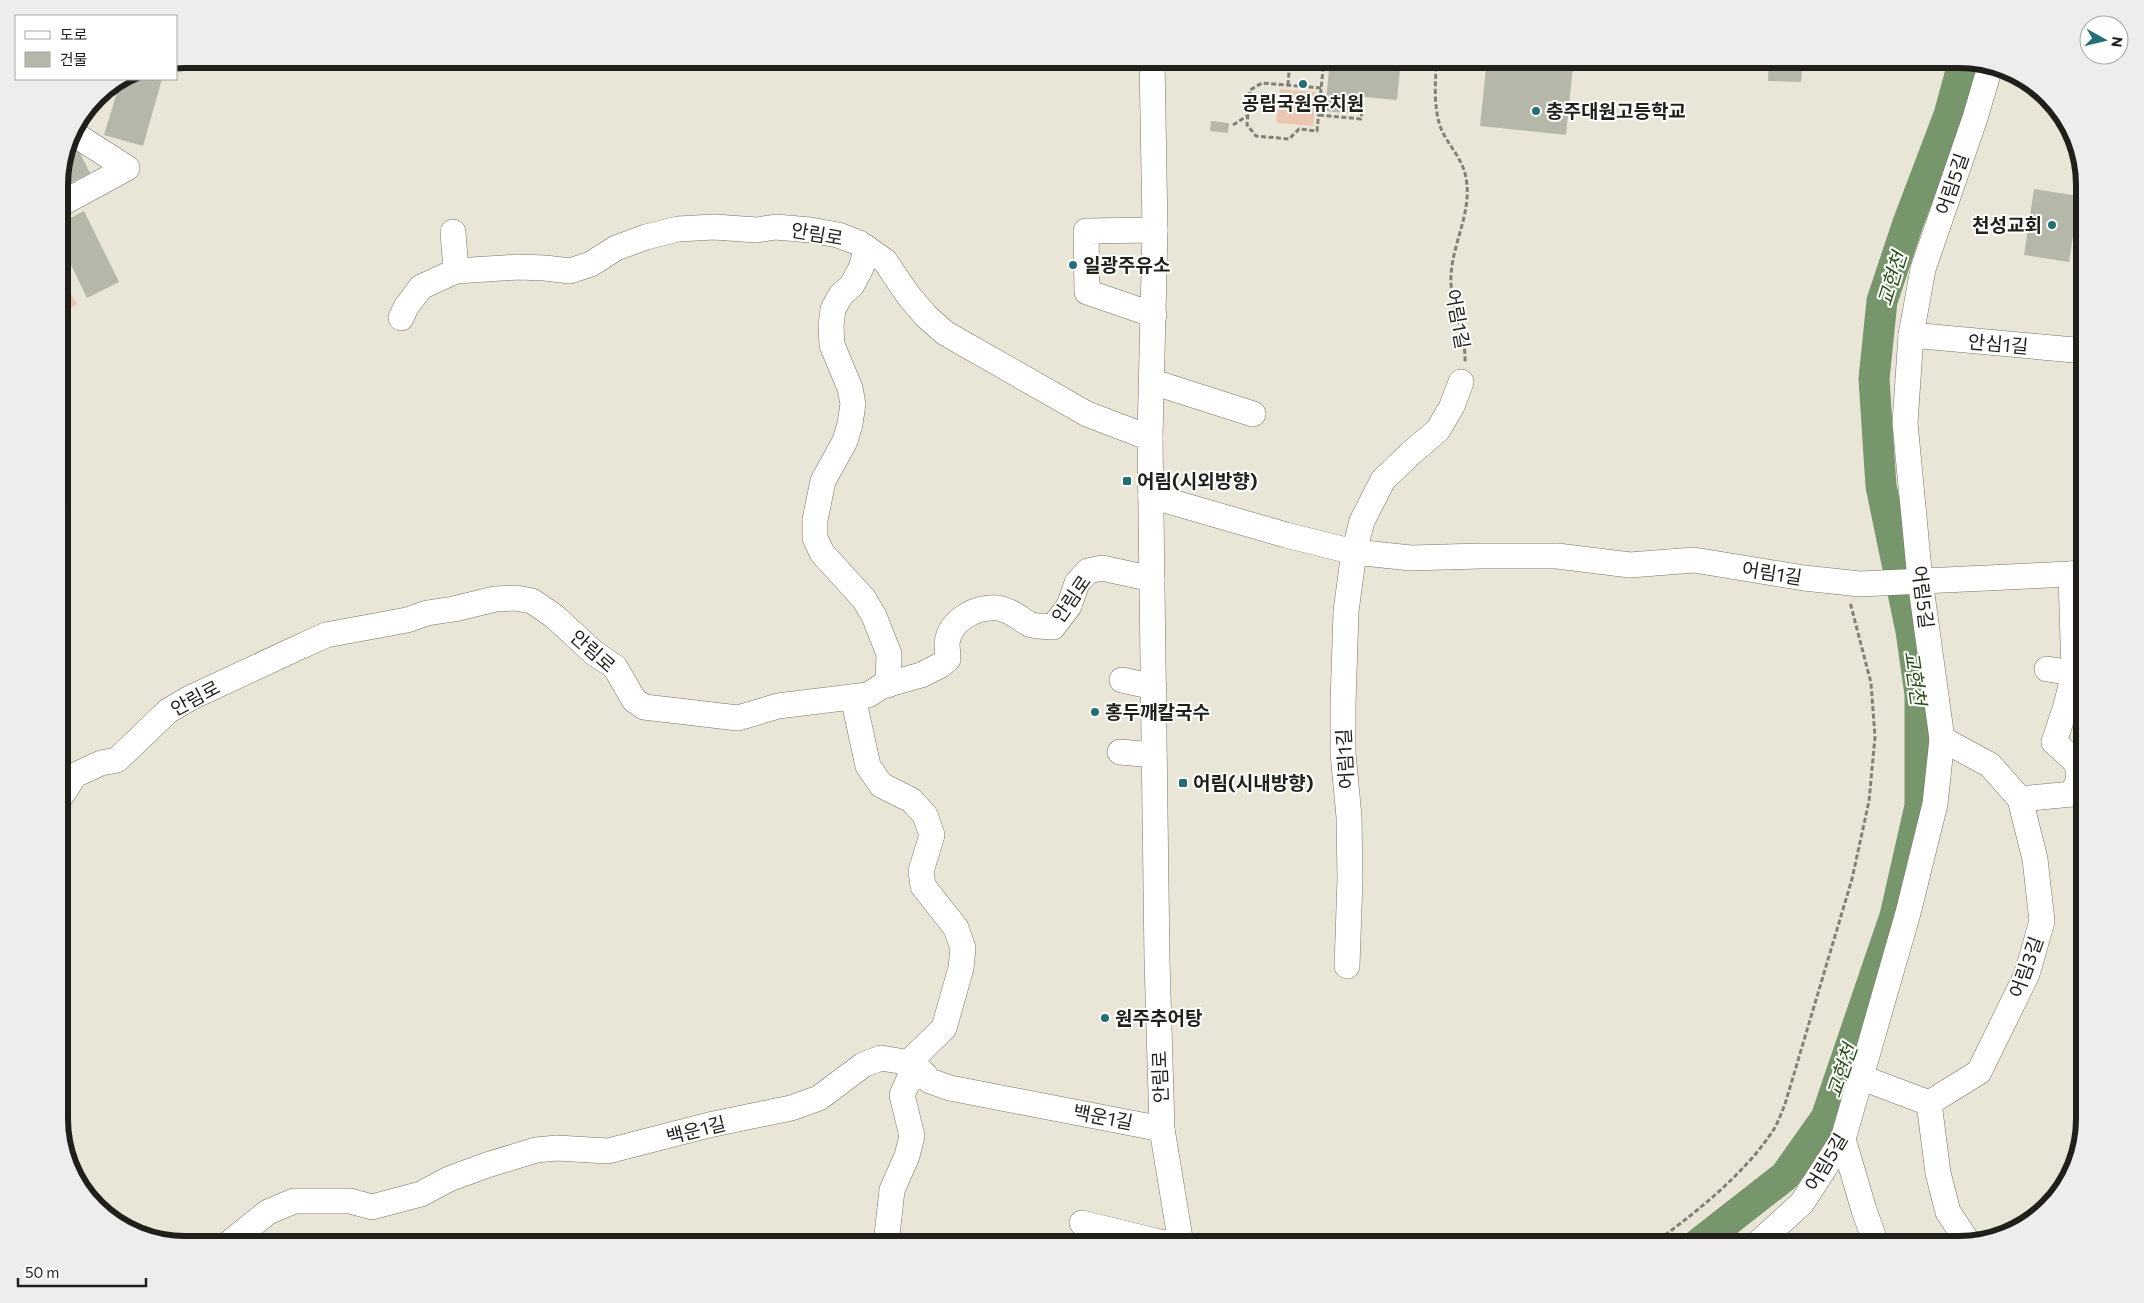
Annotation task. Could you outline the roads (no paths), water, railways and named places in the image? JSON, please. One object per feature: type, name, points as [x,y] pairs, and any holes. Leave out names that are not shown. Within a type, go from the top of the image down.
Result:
[{"type":"street","name":"안림로","points":[[1152,67],[1155,230],[1153,382],[1150,438],[1157,960],[1162,1129],[1180,1236]]},
{"type":"street","name":"어림5길","points":[[1766,1236],[1802,1202],[1844,1139],[1908,913],[1935,804],[1942,739],[1912,580],[1905,423],[1911,335],[1923,269],[1975,118],[1989,71]]},
{"type":"street","points":[[68,200],[127,168],[78,136]]},
{"type":"street","name":"안림로","points":[[401,318],[406,307],[421,287],[456,270],[527,268],[570,271],[591,264],[616,248],[646,237],[678,229],[714,227],[757,230],[776,227],[810,230],[838,235],[859,243],[885,261],[908,295],[926,316],[945,333],[1087,414],[1150,438]]},
{"type":"street","points":[[1154,315],[1087,292],[1086,232],[1155,230]]},
{"type":"street","points":[[452,232],[456,270]]},
{"type":"street","points":[[867,248],[861,268],[852,285],[841,295],[833,310],[831,326],[832,345],[850,388],[853,404],[845,440],[823,482],[815,520],[815,538],[822,553],[864,599],[874,616],[889,654],[888,685]]},
{"type":"street","name":"안심1길","points":[[1911,335],[2076,350]]},
{"type":"street","points":[[1153,382],[1253,414]]},
{"type":"street","name":"어림1길","points":[[1347,966],[1349,843],[1343,753],[1343,704],[1346,611],[1354,552],[1362,521],[1383,480],[1438,430],[1452,406],[1461,382]]},
{"type":"street","name":"어림1길","points":[[1151,496],[1286,535],[1354,552],[1411,558],[1557,556],[1630,565],[1694,560],[1804,578],[1852,583],[1912,580]]},
{"type":"street","name":"안림로","points":[[68,786],[75,775],[101,763],[117,760],[168,710],[326,635],[407,620],[427,613],[454,609],[495,599],[516,598],[532,601],[554,616],[615,668],[634,700],[644,707],[738,718],[778,706],[868,695],[888,685],[921,675],[941,665],[948,659],[947,642],[954,628],[965,616],[979,610],[998,608],[1014,614],[1031,625],[1053,627],[1069,606],[1077,583],[1088,571],[1102,568],[1152,578]]},
{"type":"street","points":[[1912,580],[2076,572]]},
{"type":"street","points":[[2076,622],[2074,673],[2066,706],[2054,742],[2076,762]]},
{"type":"street","points":[[2047,669],[2074,673]]},
{"type":"street","points":[[1122,680],[1154,687]]},
{"type":"street","points":[[852,697],[868,766],[881,785],[911,800],[925,815],[932,835],[920,871],[923,886],[956,928],[962,948],[961,968],[944,1028],[909,1079],[902,1095],[912,1136],[907,1156],[892,1190],[887,1236]]},
{"type":"street","name":"어림3길","points":[[1929,1103],[1979,1072],[2027,974],[2042,921],[2035,859],[2020,798],[1990,765],[1942,739]]},
{"type":"street","points":[[1120,752],[1154,755]]},
{"type":"street","points":[[2020,798],[2072,794],[2076,785]]},
{"type":"street","name":"백운1길","points":[[238,1236],[268,1212],[294,1201],[350,1201],[372,1207],[421,1194],[449,1179],[536,1150],[556,1148],[608,1151],[709,1125],[791,1108],[820,1098],[863,1065],[881,1058],[916,1069],[930,1080],[950,1088],[1162,1129]]},
{"type":"street","points":[[1860,1077],[1929,1103],[1938,1173],[1948,1212],[1964,1236]]},
{"type":"street","points":[[1844,1139],[1873,1236]]},
{"type":"street","points":[[1082,1222],[1136,1236]]},
{"type":"waterway","name":"교현천","points":[[1708,1236],[1785,1176],[1826,1118],[1895,916],[1920,806],[1920,694],[1911,631],[1881,486],[1874,379],[1882,301],[1908,223],[1949,115],[1962,67]]},
{"type":"place","name":"공립국원유치원","points":[[1303,84]]},
{"type":"place","name":"충주대원고등학교","points":[[1536,111]]},
{"type":"place","name":"천성교회","points":[[2052,225]]},
{"type":"place","name":"일광주유소","points":[[1073,265]]},
{"type":"place","name":"어림(시외방향)","points":[[1127,481]]},
{"type":"place","name":"홍두깨칼국수","points":[[1095,712]]},
{"type":"place","name":"어림(시내방향)","points":[[1183,783]]},
{"type":"place","name":"원주추어탕","points":[[1105,1018]]}]
